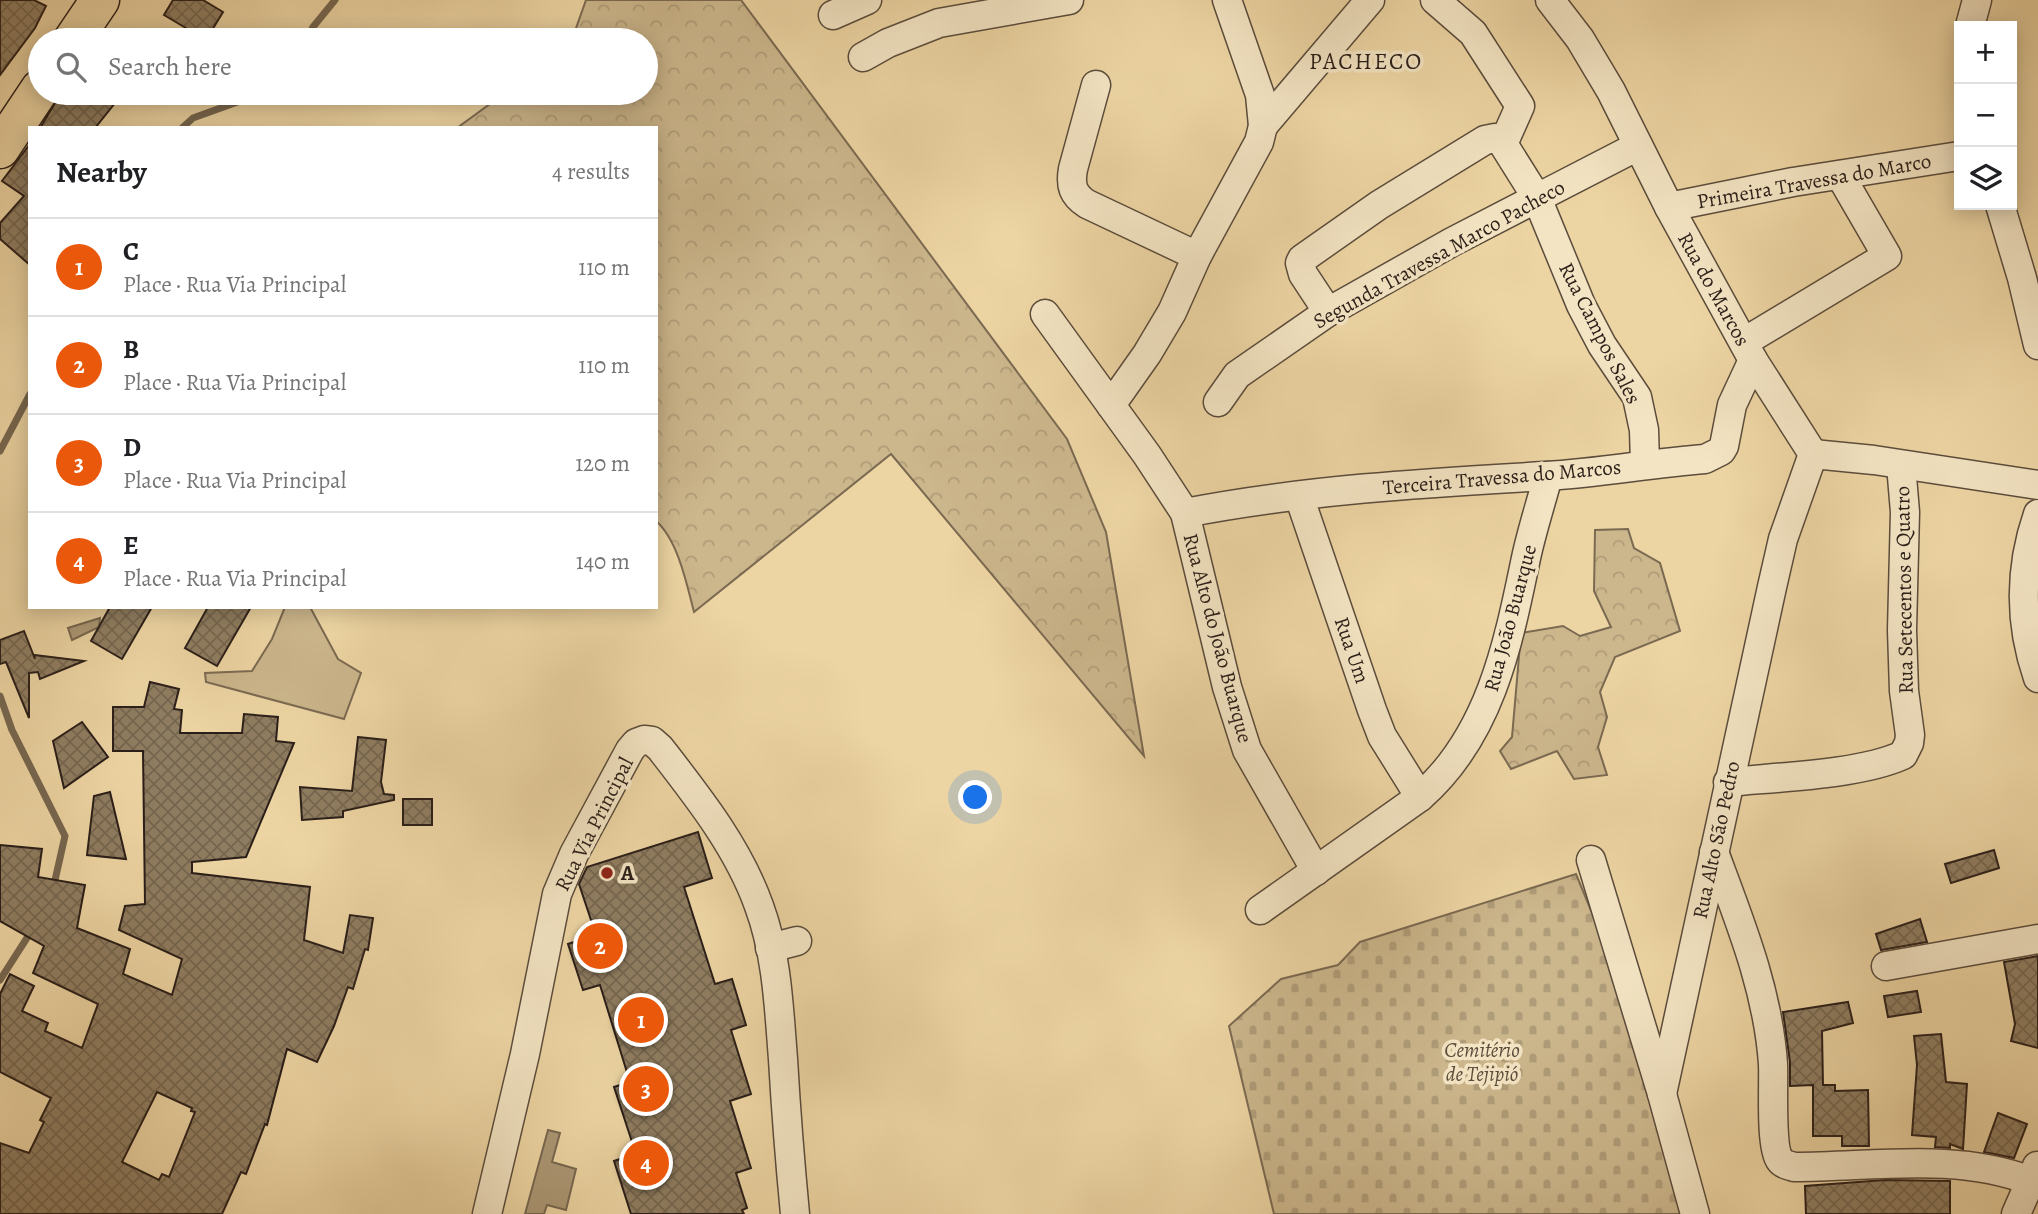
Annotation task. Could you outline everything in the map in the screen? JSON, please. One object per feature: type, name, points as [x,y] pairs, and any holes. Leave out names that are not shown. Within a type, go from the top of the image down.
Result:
[{"type":"main road","points":[[81,28],[100,0]]},
{"type":"main road","points":[[0,149],[29,105]]},
{"type":"street","points":[[833,15],[867,0]]},
{"type":"street","points":[[863,57],[888,43],[939,23],[1069,0]]},
{"type":"street","points":[[1111,405],[1147,354],[1172,312],[1197,256],[1259,142],[1263,126],[1260,96],[1227,0]]},
{"type":"street","points":[[1263,126],[1370,0]]},
{"type":"street","points":[[1328,312],[1303,274],[1300,263],[1302,259],[1379,205],[1485,141],[1500,140],[1520,106],[1473,33],[1434,0]]},
{"type":"street","name":"Rua do Marcos","points":[[1551,0],[1580,39],[1605,81],[1669,207],[1748,351],[1813,453]]},
{"type":"street","points":[[1971,21],[1977,0]]},
{"type":"street","points":[[1096,85],[1071,180],[1072,190],[1078,198],[1197,256]]},
{"type":"street","name":"Rua Campos Sales","points":[[1500,140],[1537,198],[1581,305],[1602,345],[1637,397],[1644,430],[1645,464]]},
{"type":"street","name":"Segunda Travessa Marco Pacheco","points":[[1218,402],[1237,375],[1328,312],[1452,242],[1638,146]]},
{"type":"street","name":"Primeira Travessa do Marco","points":[[1669,207],[1954,157]]},
{"type":"street","points":[[1748,351],[1887,256],[1840,175]]},
{"type":"street","points":[[2002,210],[2030,276],[2038,345]]},
{"type":"street","points":[[1045,314],[1185,513]]},
{"type":"street","name":"Terceira Travessa do Marcos","points":[[1185,513],[1236,503],[1299,496],[1479,478],[1548,476],[1705,459],[1721,451],[1748,351]]},
{"type":"street","points":[[1813,453],[2038,485]]},
{"type":"street","name":"Rua Alto São Pedro","points":[[1662,1094],[1783,539],[1813,453]]},
{"type":"street","name":"Rua Setecentos e Quatro","points":[[1728,782],[1821,773],[1877,763],[1903,754],[1910,735],[1903,691],[1905,513],[1901,465]]},
{"type":"street","name":"Rua João Buarque","points":[[1260,910],[1420,797],[1433,786],[1476,728],[1496,681],[1513,622],[1548,476]]},
{"type":"street","name":"Rua Um","points":[[1299,496],[1382,736],[1420,797]]},
{"type":"street","name":"Rua Alto do João Buarque","points":[[1185,513],[1227,687],[1247,750],[1316,870]]},
{"type":"street","points":[[2038,514],[2029,540],[2022,609],[2026,639],[2038,678]]},
{"type":"street","name":"Rua Via Principal","points":[[487,1214],[525,1054],[557,894],[574,854],[624,760],[636,743],[645,740],[652,741],[660,748],[703,803],[737,858],[759,907],[784,945],[779,1012],[795,1214]]},
{"type":"street","points":[[1714,852],[1763,994],[1773,1064],[1775,1143],[1780,1160],[1794,1167],[1942,1162],[2034,1172],[2016,1214]]},
{"type":"street","points":[[1591,860],[1662,1094],[1695,1214]]},
{"type":"street","points":[[1886,966],[2038,939]]},
{"type":"green space","points":[[586,0],[741,0],[1067,439],[1106,532],[1144,756],[891,454],[694,612],[676,551],[658,523],[658,126],[460,126],[489,105],[658,105],[658,28],[576,28]]},
{"type":"green space","points":[[1628,529],[1634,548],[1660,563],[1680,631],[1615,657],[1600,692],[1607,717],[1598,747],[1607,775],[1574,779],[1557,751],[1511,769],[1500,751],[1512,737],[1521,633],[1563,626],[1580,636],[1611,627],[1594,591],[1595,530]]},
{"type":"green space","points":[[284,609],[311,609],[338,659],[361,673],[344,719],[206,682],[205,673],[252,671],[272,639]]},
{"type":"green space","name":"Cemitério de Tejipió","points":[[1576,874],[1604,942],[1684,1214],[1274,1214],[1229,1026],[1281,979],[1338,965],[1360,942]]},
{"type":"shaded area","points":[[100,618],[99,627],[72,640],[68,628]]},
{"type":"shaded area","points":[[548,1130],[560,1133],[552,1162],[576,1169],[566,1210],[547,1205],[544,1214],[525,1214]]},
{"type":"building","points":[[0,0],[34,0],[46,6],[35,28],[28,28],[28,37],[0,75]]},
{"type":"building","points":[[173,0],[203,0],[223,12],[213,28],[186,28],[164,15]]},
{"type":"building","points":[[54,105],[113,105],[97,126],[41,126]]},
{"type":"building","points":[[28,147],[28,263],[0,239],[0,223],[24,196],[2,181]]},
{"type":"building","points":[[109,609],[151,609],[122,659],[91,641]]},
{"type":"building","points":[[207,609],[250,609],[217,666],[185,648]]},
{"type":"building","points":[[24,631],[35,659],[34,655],[84,661],[40,679],[38,672],[29,673],[29,718],[6,662],[0,664],[0,640]]},
{"type":"building","points":[[150,682],[179,689],[174,709],[182,710],[180,733],[242,733],[244,714],[278,717],[276,741],[294,743],[246,857],[192,862],[192,873],[310,887],[304,940],[343,953],[350,915],[373,918],[368,950],[365,949],[353,989],[348,987],[317,1062],[287,1049],[267,1125],[265,1124],[246,1174],[241,1172],[222,1214],[0,1214],[0,1143],[29,1153],[44,1122],[40,1120],[51,1098],[0,1072],[0,994],[10,974],[34,986],[22,1011],[48,1023],[45,1031],[82,1048],[98,1004],[33,973],[44,946],[0,921],[0,845],[42,849],[38,877],[85,885],[77,928],[130,949],[123,974],[172,995],[182,959],[119,930],[125,906],[145,904],[143,751],[113,751],[113,707],[144,707]],"holes":[[[157,1092],[192,1108],[191,1111],[195,1112],[169,1177],[162,1174],[159,1180],[122,1162]]]},
{"type":"building","points":[[82,722],[108,757],[64,788],[53,741]]},
{"type":"building","points":[[358,737],[386,740],[381,782],[384,794],[394,795],[394,800],[343,811],[343,817],[302,820],[300,787],[352,791]]},
{"type":"building","points":[[110,792],[126,859],[87,855],[94,796]]},
{"type":"building","points":[[403,799],[432,799],[432,825],[403,825]]},
{"type":"building","points":[[698,832],[712,878],[684,887],[715,984],[732,979],[746,1025],[731,1030],[751,1094],[730,1101],[751,1168],[736,1173],[747,1208],[742,1210],[744,1214],[631,1214],[614,1161],[636,1154],[614,1087],[630,1082],[600,985],[583,990],[568,944],[596,935],[579,884],[587,867]]},
{"type":"building","points":[[1994,850],[1999,868],[1951,883],[1945,864]]},
{"type":"building","points":[[1920,919],[1927,942],[1881,950],[1876,934]]},
{"type":"building","points":[[2038,956],[2038,1048],[2011,1041],[2015,1024],[2004,962]]},
{"type":"building","points":[[1917,991],[1921,1012],[1888,1017],[1884,996]]},
{"type":"building","points":[[1848,1002],[1853,1023],[1822,1031],[1823,1085],[1835,1085],[1835,1091],[1868,1090],[1869,1146],[1842,1146],[1842,1136],[1813,1136],[1813,1085],[1790,1086],[1790,1062],[1783,1012]]},
{"type":"building","points":[[1941,1034],[1946,1082],[1967,1084],[1963,1149],[1950,1144],[1950,1148],[1935,1147],[1936,1137],[1912,1135],[1917,1065],[1914,1036]]},
{"type":"building","points":[[1998,1113],[2027,1124],[2014,1158],[1984,1152]]},
{"type":"building","points":[[1885,1180],[1950,1181],[1950,1214],[1806,1214],[1805,1186]]},
{"type":"waterway","points":[[313,28],[335,0]]},
{"type":"waterway","points":[[184,126],[193,118],[229,105]]},
{"type":"waterway","points":[[0,451],[28,398]]},
{"type":"waterway","points":[[0,696],[12,730],[65,836],[53,889]]},
{"type":"waterway","points":[[0,980],[32,930]]},
{"type":"place","name":"A","points":[[607,873]]},
{"type":"place","name":"B","points":[[600,946]]},
{"type":"place","name":"C","points":[[641,1020]]},
{"type":"place","name":"D","points":[[646,1089]]},
{"type":"place","name":"E","points":[[646,1163]]},
{"type":"district","name":"PACHECO","points":[[1366,61]]}]
